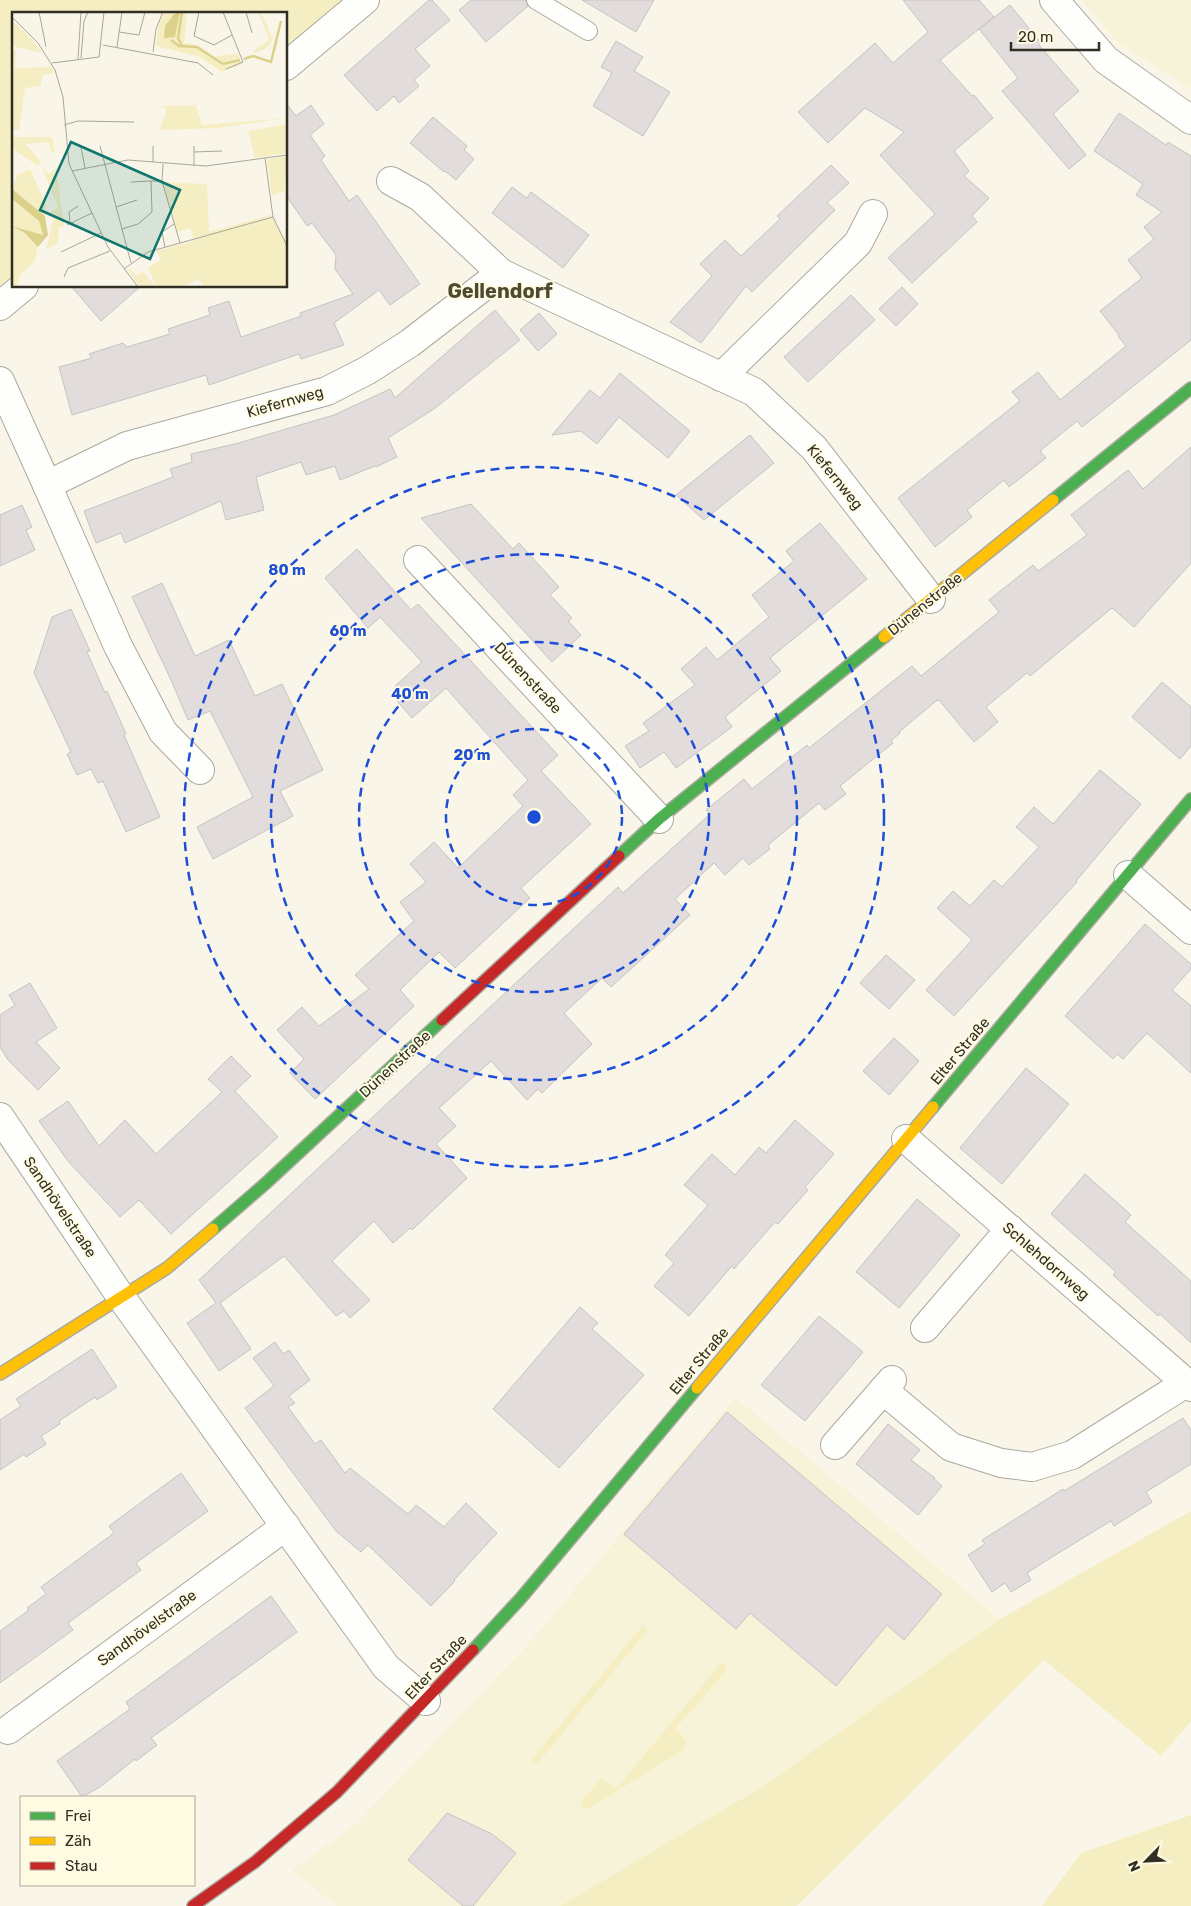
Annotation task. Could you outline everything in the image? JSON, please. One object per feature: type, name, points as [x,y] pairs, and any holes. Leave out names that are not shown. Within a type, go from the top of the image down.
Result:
[{"type":"street","points":[[288,64],[365,0]]},
{"type":"street","points":[[1054,0],[1106,60],[1191,120]]},
{"type":"street","name":"Kiefernweg","points":[[391,181],[420,197],[501,273],[754,392],[814,448],[931,599]]},
{"type":"street","points":[[721,377],[858,244],[873,214]]},
{"type":"street","name":"Kiefernweg","points":[[47,485],[127,446],[327,391],[368,370],[410,343],[501,273]]},
{"type":"street","points":[[0,306],[22,288]]},
{"type":"street","points":[[0,381],[118,646],[163,732],[200,770]]},
{"type":"street","name":"Dünenstraße","points":[[121,1296],[167,1268],[266,1183],[659,819],[1191,388]]},
{"type":"street","name":"Dünenstraße","points":[[418,560],[659,819]]},
{"type":"street","name":"Elter Straße","points":[[193,1906],[255,1862],[337,1792],[426,1701],[521,1598],[1191,799]]},
{"type":"street","points":[[1128,875],[1191,930]]},
{"type":"street","name":"Sandhövelstraße","points":[[0,1117],[121,1296],[386,1667],[426,1701]]},
{"type":"street","name":"Schlehdornweg","points":[[835,1446],[887,1385],[951,1447],[1001,1463],[1032,1467],[1072,1455],[1188,1385],[906,1139]]},
{"type":"street","points":[[925,1328],[1010,1230]]},
{"type":"street","points":[[0,1374],[121,1296]]},
{"type":"street","name":"Sandhövelstraße","points":[[8,1730],[286,1526]]},
{"type":"lane","points":[[536,0],[588,31]]},
{"type":"shaded area","points":[[0,0],[356,0],[288,56],[288,12],[12,12],[12,288],[0,298]]},
{"type":"shaded area","points":[[1082,0],[1191,0],[1191,89],[1118,43]]},
{"type":"shaded area","points":[[735,1397],[1000,1619],[762,1787],[560,1906],[337,1906],[292,1870],[357,1823],[532,1640]]},
{"type":"shaded area","points":[[1191,1511],[1191,1721],[1161,1756],[1044,1660],[797,1906],[560,1906],[762,1787],[1000,1619]]},
{"type":"shaded area","points":[[643,1625],[648,1630],[537,1764],[531,1760]]},
{"type":"shaded area","points":[[721,1663],[726,1665],[726,1671],[675,1729],[687,1742],[683,1750],[591,1807],[585,1808],[581,1805],[581,1802],[601,1778],[616,1789]]},
{"type":"shaded area","points":[[1191,1815],[1191,1906],[1042,1906],[1081,1853]]},
{"type":"building","points":[[429,0],[432,0],[450,20],[415,49],[430,66],[414,80],[419,86],[399,103],[394,96],[377,111],[344,75]]},
{"type":"building","points":[[471,0],[525,0],[528,6],[486,42],[459,10]]},
{"type":"building","points":[[582,0],[654,0],[636,32]]},
{"type":"building","points":[[903,0],[979,0],[994,17],[940,60],[993,118],[954,151],[969,171],[964,176],[989,198],[972,216],[977,222],[912,283],[888,258],[935,214],[880,155],[904,132],[865,108],[828,143],[798,112],[875,43],[893,63],[928,32]]},
{"type":"building","points":[[1010,5],[1041,43],[1039,45],[1079,91],[1053,114],[1086,155],[1069,169],[1002,91],[1018,78],[979,29]]},
{"type":"building","points":[[616,41],[643,57],[634,71],[670,92],[643,136],[593,106],[612,73],[601,67]]},
{"type":"building","points":[[311,105],[324,124],[310,135],[325,156],[321,160],[349,201],[357,195],[420,284],[390,305],[379,290],[334,323],[344,345],[301,359],[299,354],[209,385],[206,375],[72,415],[59,367],[92,358],[89,354],[123,343],[127,347],[170,334],[168,329],[210,315],[208,308],[229,301],[241,337],[301,316],[300,313],[353,294],[335,269],[336,255],[312,223],[307,226],[288,198],[288,106],[296,116]]},
{"type":"building","points":[[1119,113],[1166,145],[1168,142],[1191,156],[1191,340],[1082,427],[1077,421],[1040,451],[1046,458],[1009,487],[1004,480],[967,510],[972,517],[935,547],[898,498],[1020,401],[1012,392],[1038,372],[1060,400],[1126,346],[1100,311],[1142,278],[1128,260],[1154,239],[1144,227],[1162,212],[1136,195],[1143,184],[1094,151]]},
{"type":"building","points":[[433,117],[467,146],[464,150],[474,159],[456,180],[410,143]]},
{"type":"building","points":[[831,165],[849,183],[827,203],[835,210],[752,292],[746,286],[701,343],[670,322],[712,276],[700,264],[725,240],[741,256],[780,219],[777,216]]},
{"type":"building","points":[[512,187],[527,198],[531,192],[589,235],[563,268],[492,213]]},
{"type":"building","points":[[902,287],[918,304],[896,326],[879,309]]},
{"type":"building","points":[[73,288],[139,288],[101,321]]},
{"type":"building","points":[[851,295],[875,320],[808,382],[784,357]]},
{"type":"building","points":[[495,310],[520,340],[434,409],[388,438],[397,457],[340,480],[335,466],[306,475],[301,462],[256,477],[264,510],[226,520],[221,501],[125,543],[121,533],[96,543],[84,511],[173,477],[170,469],[192,462],[191,454],[235,444],[334,415],[390,389],[395,398]]},
{"type":"building","points":[[539,313],[557,334],[538,351],[520,330]]},
{"type":"building","points":[[620,373],[690,431],[668,458],[619,417],[597,444],[581,431],[552,435],[590,390],[600,398]]},
{"type":"building","points":[[750,435],[774,463],[704,520],[676,495]]},
{"type":"building","points":[[1191,447],[1191,563],[1134,627],[1112,608],[1030,676],[1027,673],[986,707],[998,722],[974,742],[939,700],[936,701],[899,732],[891,741],[893,743],[840,786],[846,794],[825,810],[819,803],[768,845],[770,849],[749,865],[743,858],[725,875],[714,863],[675,899],[690,915],[611,987],[602,978],[564,1013],[592,1044],[542,1093],[538,1089],[527,1100],[491,1061],[439,1108],[456,1126],[436,1144],[467,1178],[412,1230],[410,1228],[393,1243],[374,1221],[332,1261],[370,1300],[350,1318],[344,1311],[336,1316],[284,1256],[220,1303],[251,1349],[219,1371],[187,1323],[216,1303],[199,1280],[618,887],[623,893],[710,814],[706,810],[744,779],[752,789],[807,745],[809,748],[912,666],[921,676],[999,612],[989,600],[1033,565],[1038,571],[1087,535],[1071,515],[1128,470],[1143,489]]},
{"type":"building","points":[[471,504],[513,549],[519,543],[559,587],[550,595],[572,618],[568,621],[581,635],[552,662],[421,518]]},
{"type":"building","points":[[22,505],[32,527],[26,530],[35,550],[0,566],[0,515]]},
{"type":"building","points":[[820,523],[867,579],[770,658],[781,671],[725,717],[732,727],[676,768],[664,752],[640,768],[625,746],[649,731],[643,723],[695,685],[681,669],[706,647],[717,660],[769,617],[752,595],[794,561],[786,551]]},
{"type":"building","points":[[357,549],[411,610],[418,604],[558,755],[541,771],[591,824],[521,888],[530,898],[455,968],[439,952],[400,990],[414,1006],[315,1099],[290,1073],[304,1059],[277,1030],[302,1007],[319,1026],[369,989],[355,975],[414,921],[400,902],[426,882],[410,864],[434,842],[458,868],[523,806],[513,795],[528,780],[446,688],[412,718],[391,694],[397,688],[395,686],[422,662],[380,617],[368,628],[325,578]]},
{"type":"building","points":[[162,583],[195,656],[229,640],[255,696],[282,684],[323,770],[280,791],[293,816],[213,859],[197,827],[253,797],[210,711],[188,720],[132,597]]},
{"type":"building","points":[[71,609],[90,651],[87,652],[105,693],[107,691],[160,817],[126,832],[103,781],[98,783],[91,769],[77,775],[67,754],[71,752],[34,673],[52,617]]},
{"type":"building","points":[[1162,682],[1191,707],[1191,746],[1180,759],[1132,717]]},
{"type":"building","points":[[1100,770],[1141,804],[1077,882],[954,1016],[926,990],[972,940],[937,908],[953,891],[970,906],[994,880],[1002,887],[1039,847],[1016,827],[1034,807],[1053,824]]},
{"type":"building","points":[[1145,924],[1191,964],[1191,969],[1172,990],[1191,1006],[1191,1073],[1147,1033],[1123,1059],[1117,1054],[1113,1059],[1065,1016]]},
{"type":"building","points":[[886,955],[915,980],[889,1009],[860,983]]},
{"type":"building","points":[[30,983],[57,1028],[36,1042],[60,1068],[38,1090],[8,1060],[0,1047],[0,1015],[15,1005],[9,995]]},
{"type":"building","points":[[894,1038],[919,1061],[889,1095],[863,1071]]},
{"type":"building","points":[[231,1056],[251,1076],[235,1091],[278,1137],[171,1234],[139,1200],[120,1217],[68,1161],[39,1121],[68,1101],[99,1146],[125,1120],[156,1154],[222,1092],[208,1079]]},
{"type":"building","points":[[1026,1068],[1069,1104],[1002,1184],[960,1148]]},
{"type":"building","points":[[795,1120],[834,1154],[805,1187],[808,1190],[778,1224],[775,1222],[734,1269],[732,1266],[689,1316],[654,1286],[674,1263],[665,1255],[708,1205],[684,1185],[712,1154],[735,1175],[759,1147],[766,1153]]},
{"type":"building","points":[[1085,1174],[1131,1215],[1125,1222],[1191,1281],[1191,1343],[1113,1275],[1116,1272],[1051,1214]]},
{"type":"building","points":[[917,1199],[960,1235],[899,1308],[856,1272]]},
{"type":"building","points":[[580,1307],[598,1323],[592,1329],[644,1375],[559,1468],[493,1409]]},
{"type":"building","points":[[819,1316],[863,1352],[805,1421],[761,1385]]},
{"type":"building","points":[[275,1342],[283,1354],[289,1350],[310,1380],[289,1396],[295,1403],[288,1407],[315,1444],[321,1440],[345,1473],[350,1468],[408,1514],[416,1505],[444,1527],[466,1503],[497,1533],[431,1606],[368,1545],[361,1552],[336,1531],[245,1408],[274,1386],[253,1358]]},
{"type":"building","points":[[92,1349],[117,1387],[97,1400],[95,1397],[59,1421],[60,1424],[41,1436],[46,1444],[26,1457],[24,1454],[0,1470],[0,1420],[21,1406],[16,1399]]},
{"type":"building","points":[[727,1412],[942,1594],[904,1640],[887,1625],[836,1686],[750,1613],[736,1629],[624,1534]]},
{"type":"building","points":[[1183,1418],[1191,1430],[1191,1464],[1146,1492],[1152,1502],[1114,1526],[1111,1521],[1052,1557],[1027,1573],[1031,1580],[1011,1592],[1005,1583],[992,1592],[968,1555],[985,1544],[982,1540],[1063,1489],[1064,1491]]},
{"type":"building","points":[[888,1424],[920,1450],[911,1460],[935,1478],[942,1486],[918,1515],[856,1464]]},
{"type":"building","points":[[181,1473],[208,1511],[136,1563],[141,1570],[68,1623],[73,1630],[0,1683],[0,1631],[29,1610],[27,1608],[46,1594],[41,1587],[114,1533],[109,1526]]},
{"type":"building","points":[[271,1596],[297,1632],[151,1738],[157,1745],[136,1761],[135,1759],[100,1787],[81,1796],[57,1761],[130,1709],[126,1702]]},
{"type":"building","points":[[447,1813],[492,1834],[516,1853],[473,1906],[463,1906],[408,1860]]},
{"type":"traffic: fast","points":[[1053,500],[1191,388]]},
{"type":"traffic: fast","points":[[619,856],[659,819],[884,637]]},
{"type":"traffic: fast","points":[[933,1107],[1191,799]]},
{"type":"traffic: fast","points":[[213,1229],[266,1183],[442,1020]]},
{"type":"traffic: fast","points":[[473,1650],[521,1598],[697,1388]]},
{"type":"traffic: slow","points":[[884,637],[1053,500]]},
{"type":"traffic: slow","points":[[697,1388],[933,1107]]},
{"type":"traffic: slow","points":[[0,1374],[167,1268],[213,1229]]},
{"type":"traffic: jam","points":[[442,1020],[619,856]]},
{"type":"traffic: jam","points":[[193,1906],[255,1862],[337,1792],[473,1650]]},
{"type":"district","name":"Gellendorf","points":[[500,291]]}]
